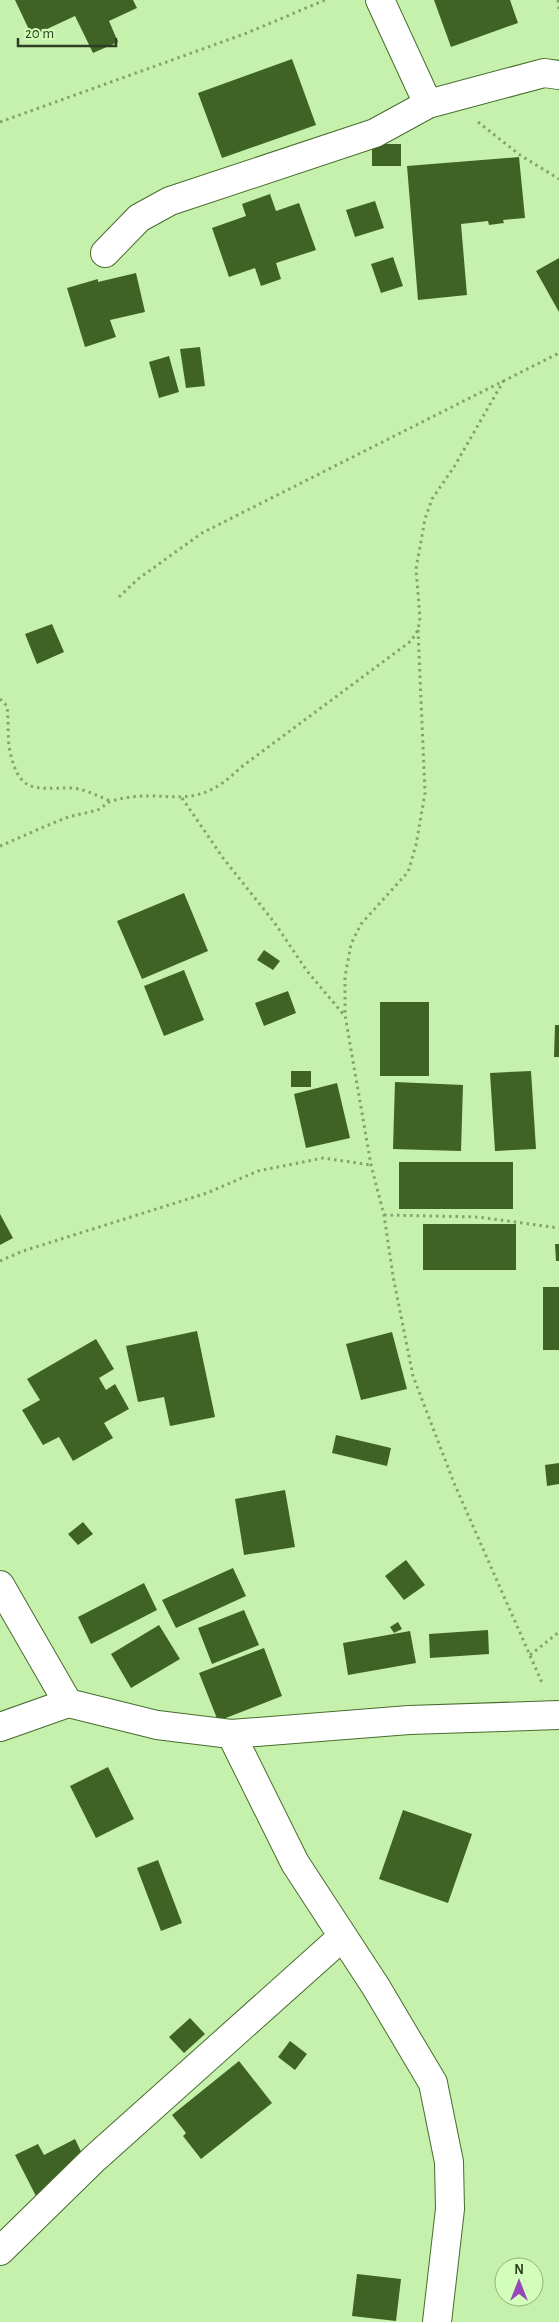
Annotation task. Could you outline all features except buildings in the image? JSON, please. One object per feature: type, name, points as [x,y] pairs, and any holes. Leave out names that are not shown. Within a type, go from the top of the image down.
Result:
[{"type":"street","points":[[380,0],[438,101]]},
{"type":"street","points":[[105,253],[139,218],[170,200],[375,133],[438,101],[544,73],[559,76]]},
{"type":"street","points":[[0,1585],[68,1703]]},
{"type":"street","points":[[0,1727],[68,1703],[157,1725],[231,1734],[409,1720],[558,1715]]},
{"type":"street","points":[[231,1734],[295,1864],[376,1987],[433,2083],[449,2162],[450,2209],[437,2322]]},
{"type":"street","points":[[0,2250],[94,2159],[342,1937]]},
{"type":"path","points":[[0,122],[238,36],[325,0]]},
{"type":"path","points":[[558,0],[559,9]]},
{"type":"path","points":[[438,101],[520,155],[559,178]]},
{"type":"path","points":[[119,597],[138,579],[202,533],[559,353]]},
{"type":"path","points":[[504,380],[454,467],[432,499],[425,519],[416,569],[420,618],[418,630],[424,794],[416,845],[408,872],[361,924],[351,944],[345,977],[345,1015],[371,1165],[384,1215],[393,1276],[413,1376],[454,1483],[558,1715]]},
{"type":"path","points":[[0,699],[7,706],[10,750],[16,769],[22,782],[32,788],[72,788],[110,801],[140,797],[192,797],[224,784],[247,763],[386,662],[411,642],[418,630]]},
{"type":"path","points":[[182,798],[224,858],[274,922],[307,971],[345,1015]]},
{"type":"path","points":[[0,846],[67,817],[100,809],[110,801]]},
{"type":"path","points":[[0,1261],[23,1251],[207,1194],[258,1171],[323,1158],[371,1165]]},
{"type":"path","points":[[384,1215],[478,1217],[559,1228]]},
{"type":"path","points":[[530,1655],[559,1632]]}]
